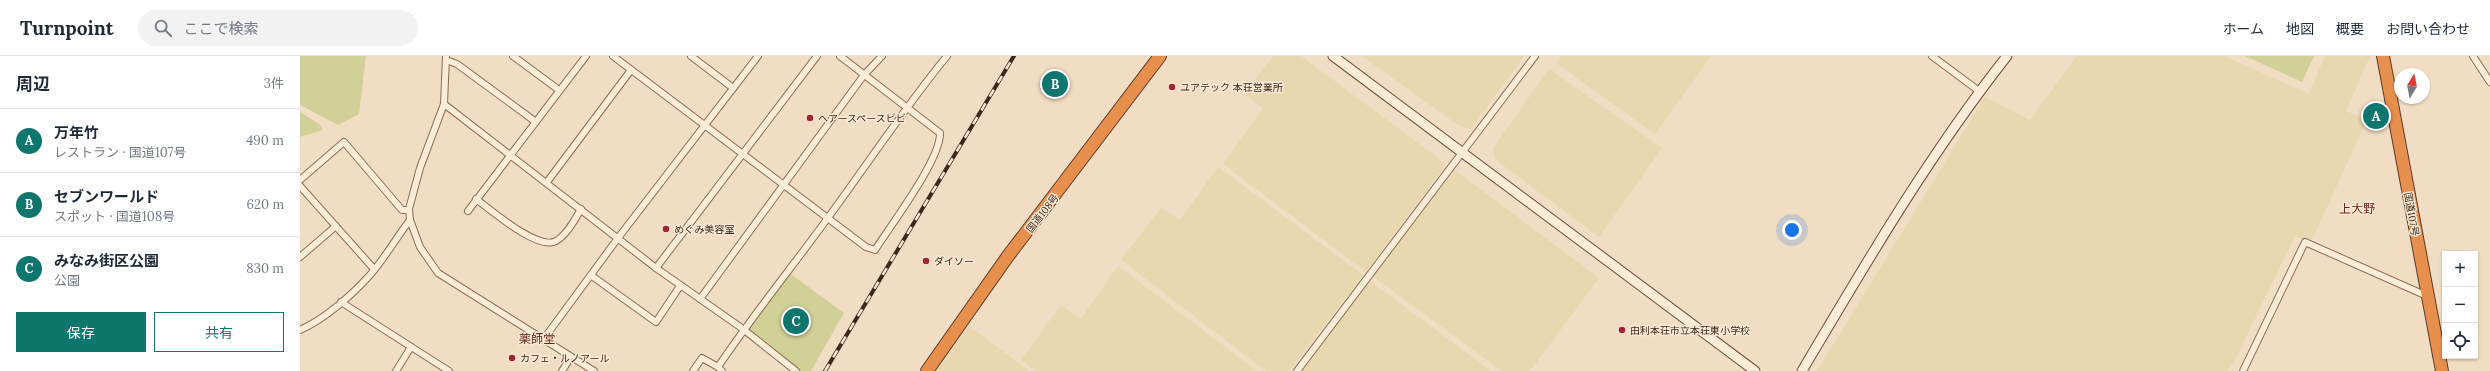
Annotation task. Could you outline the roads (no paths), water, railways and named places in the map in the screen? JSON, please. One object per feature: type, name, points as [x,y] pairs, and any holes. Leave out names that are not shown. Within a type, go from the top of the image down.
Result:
[{"type":"highway","name":"国道108号","points":[[927,371],[1008,256],[1160,56]]},
{"type":"highway","name":"国道107号","points":[[2383,56],[2442,371]]},
{"type":"street","points":[[513,56],[559,90]]},
{"type":"street","points":[[613,56],[829,217],[866,247],[876,250],[940,144],[940,133],[908,106],[840,56]]},
{"type":"street","points":[[691,56],[733,88]]},
{"type":"street","points":[[543,340],[592,276],[618,238],[758,56]]},
{"type":"street","points":[[656,268],[744,155],[817,56]]},
{"type":"street","points":[[700,299],[864,75],[882,56]]},
{"type":"street","points":[[693,371],[702,358],[720,369],[743,329],[829,217],[908,106],[947,56]]},
{"type":"street","points":[[1333,56],[1755,371]]},
{"type":"street","points":[[1297,371],[1534,56]]},
{"type":"street","points":[[1932,56],[1979,91]]},
{"type":"street","points":[[1802,371],[1867,258],[1979,91],[2007,56]]},
{"type":"street","points":[[2473,56],[2490,82]]},
{"type":"street","points":[[468,211],[536,122],[583,57]]},
{"type":"street","points":[[536,122],[457,64],[446,58],[444,104],[420,168],[410,210],[410,220],[420,247],[438,273],[594,371]]},
{"type":"street","points":[[547,182],[631,70]]},
{"type":"street","points":[[444,104],[547,182],[656,268],[743,329],[796,371]]},
{"type":"street","points":[[300,180],[344,142],[402,210],[410,210]]},
{"type":"street","points":[[300,186],[374,269]]},
{"type":"street","points":[[476,199],[528,236],[546,242],[556,241],[566,231],[581,209]]},
{"type":"street","points":[[300,330],[309,326],[341,302],[374,269],[410,220]]},
{"type":"street","points":[[300,257],[336,226]]},
{"type":"street","points":[[2243,371],[2304,242],[2427,296]]},
{"type":"street","points":[[592,276],[656,322],[680,286]]},
{"type":"street","points":[[341,302],[449,371]]},
{"type":"street","points":[[396,371],[412,347]]},
{"type":"street","points":[[562,371],[571,357]]},
{"type":"railway","points":[[825,371],[1014,56]]},
{"type":"place","name":"セブンワールド","points":[[1055,84]]},
{"type":"place","name":"ユアテック 本荘営業所","points":[[1172,87]]},
{"type":"place","name":"万年竹","points":[[2376,116]]},
{"type":"place","name":"ヘアースペースビビ","points":[[810,118]]},
{"type":"place","name":"めぐみ美容室","points":[[666,229]]},
{"type":"place","name":"ダイソー","points":[[926,261]]},
{"type":"place","name":"みなみ街区公園","points":[[796,321]]},
{"type":"place","name":"由利本荘市立本荘東小学校","points":[[1622,330]]},
{"type":"place","name":"カフェ・ルノアール","points":[[512,358]]},
{"type":"district","name":"上大野","points":[[2357,209]]},
{"type":"district","name":"薬師堂","points":[[537,339]]}]
